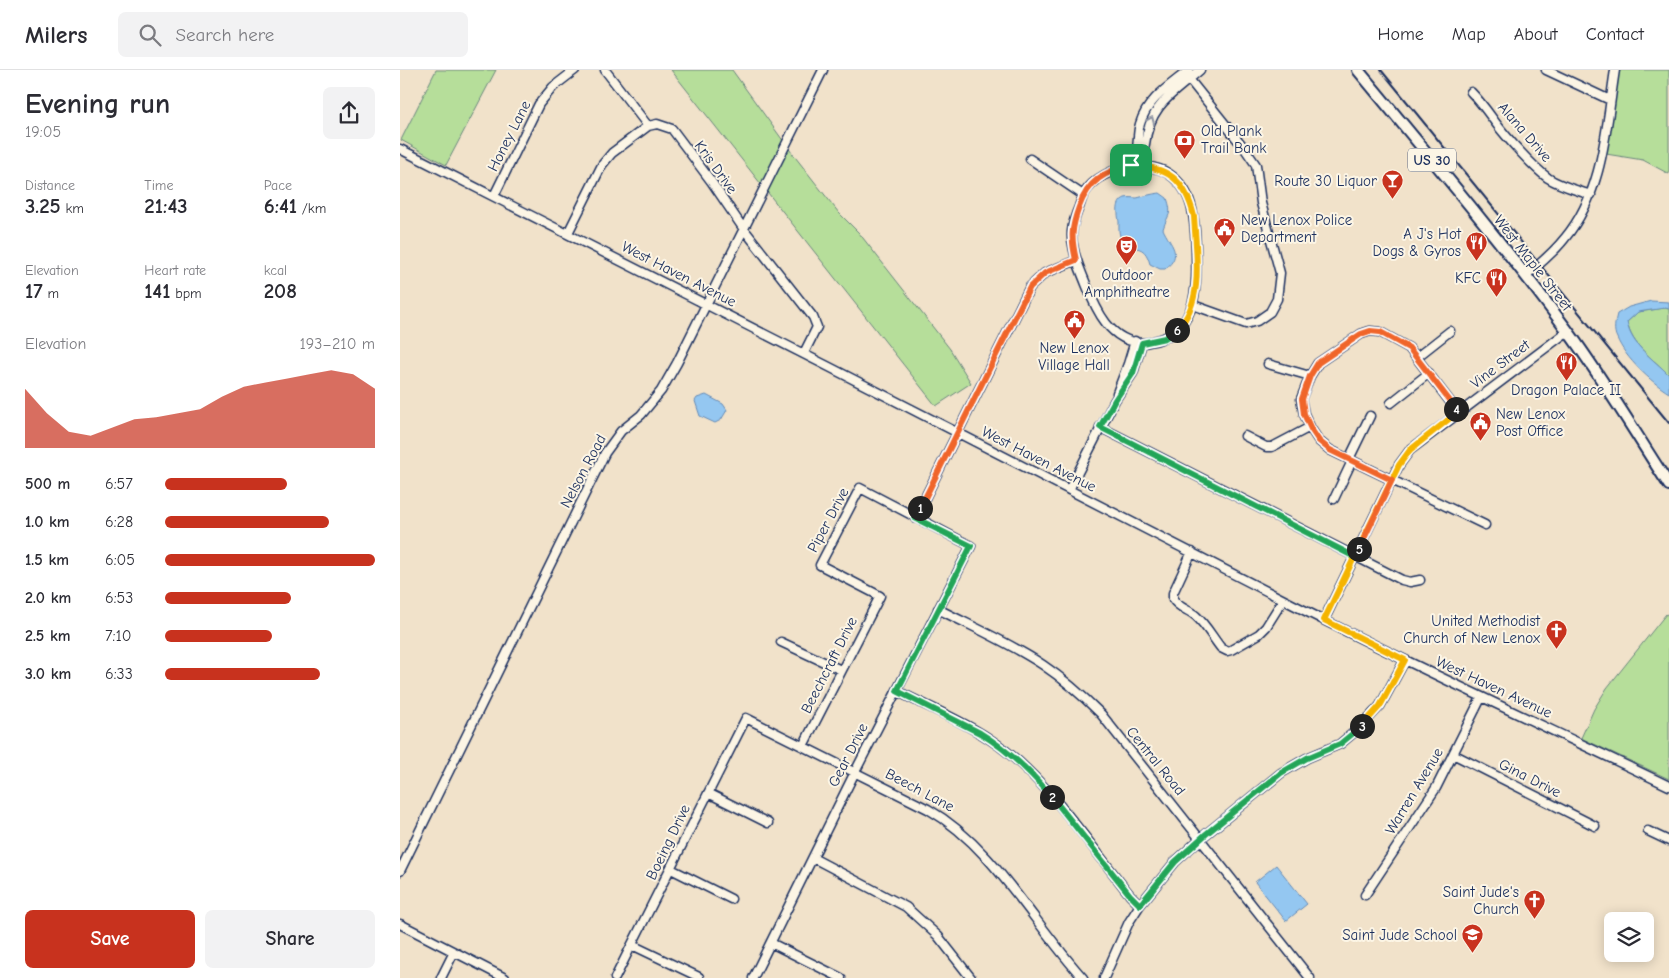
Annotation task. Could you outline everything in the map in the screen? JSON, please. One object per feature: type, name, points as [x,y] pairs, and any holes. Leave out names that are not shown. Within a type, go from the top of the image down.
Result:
[{"type":"main road","name":"West Maple Street","points":[[1358,70],[1526,275],[1568,330],[1611,392],[1669,485]]},
{"type":"street","name":"Honey Lane","points":[[494,196],[539,104],[553,87],[575,70]]},
{"type":"street","points":[[568,233],[607,158],[648,126],[605,70]]},
{"type":"street","name":"Nelson Road","points":[[400,871],[605,453],[621,431],[641,415],[661,391],[823,70]]},
{"type":"street","points":[[1131,165],[1136,153],[1140,123],[1147,107],[1160,94],[1188,75],[1200,70]]},
{"type":"street","points":[[1546,70],[1610,100]]},
{"type":"street","points":[[1526,275],[1566,237],[1580,218],[1591,195],[1599,168],[1615,70]]},
{"type":"street","points":[[1148,166],[1143,154],[1148,124],[1156,110],[1188,75]]},
{"type":"street","points":[[1188,75],[1246,149],[1256,165],[1261,203],[1280,273],[1277,299],[1270,312],[1257,321],[1246,324],[1193,306]]},
{"type":"street","name":"Alana Drive","points":[[1471,92],[1501,129],[1549,179],[1591,195]]},
{"type":"street","name":"Kris Drive","points":[[648,126],[657,124],[672,130],[744,228],[813,317],[817,327],[804,353]]},
{"type":"street","name":"West Haven Avenue","points":[[400,149],[804,353],[1283,600],[1481,698],[1536,722],[1669,786]]},
{"type":"street","points":[[1030,160],[1083,195]]},
{"type":"street","points":[[1131,165],[1148,166],[1164,171],[1186,192],[1194,216],[1197,277],[1193,306],[1185,321],[1176,331],[1165,338],[1138,342],[1114,332],[1097,312],[1076,260],[1072,244],[1072,232],[1083,195],[1090,186],[1110,172],[1131,165]]},
{"type":"street","points":[[915,518],[1030,287],[1045,273],[1076,260]]},
{"type":"street","name":"Vine Street","points":[[1324,620],[1399,465],[1410,450],[1568,330]]},
{"type":"street","points":[[1458,412],[1409,348],[1380,332],[1370,331],[1361,334],[1318,363],[1310,376],[1302,399],[1304,414],[1310,427],[1319,441],[1330,450],[1485,525]]},
{"type":"street","points":[[1417,357],[1450,331]]},
{"type":"street","points":[[1069,490],[1115,400],[1132,353],[1138,342]]},
{"type":"street","points":[[1268,364],[1310,376]]},
{"type":"street","points":[[1391,403],[1429,373]]},
{"type":"street","points":[[1334,499],[1370,416]]},
{"type":"street","points":[[1100,427],[1402,580],[1410,582],[1420,580]]},
{"type":"street","points":[[1245,436],[1266,447],[1272,448],[1310,427]]},
{"type":"street","name":"Piper Drive","points":[[880,596],[820,565],[860,488],[915,518]]},
{"type":"street","name":"Gear Drive","points":[[753,978],[855,772],[971,546],[915,518]]},
{"type":"street","points":[[1192,552],[1172,599],[1179,606],[1194,614],[1221,648],[1226,651],[1259,634],[1270,623],[1283,600]]},
{"type":"street","name":"Beechcraft Drive","points":[[803,746],[880,596]]},
{"type":"street","name":"Central Road","points":[[938,609],[1044,665],[1081,694],[1101,714],[1310,978]]},
{"type":"street","points":[[781,642],[841,670]]},
{"type":"street","points":[[1104,978],[1129,922],[1140,905],[1175,862],[1200,839],[1281,773],[1307,758],[1340,744],[1358,729],[1380,706],[1405,660]]},
{"type":"street","points":[[897,691],[980,733],[1000,746],[1023,766],[1069,818],[1140,905]]},
{"type":"street","name":"Warren Avenue","points":[[1365,895],[1436,788],[1481,698]]},
{"type":"street","name":"Beech Lane","points":[[746,718],[928,808],[959,829],[989,860],[1083,978]]},
{"type":"street","name":"Boeing Drive","points":[[616,978],[746,718]]},
{"type":"street","name":"Gina Drive","points":[[1453,754],[1595,826]]},
{"type":"street","points":[[708,792],[768,823]]},
{"type":"street","points":[[1648,831],[1669,841]]},
{"type":"street","points":[[813,858],[906,907],[938,936],[971,978]]},
{"type":"street","points":[[670,868],[731,899]]},
{"type":"street","points":[[400,924],[506,978]]},
{"type":"street","points":[[771,943],[841,978]]},
{"type":"street","points":[[632,945],[700,978]]},
{"type":"street","points":[[441,978],[454,952]]},
{"type":"green space","points":[[436,70],[496,70],[446,165],[401,140]]},
{"type":"green space","points":[[671,70],[732,70],[792,153],[839,213],[859,233],[950,349],[971,383],[936,406]]},
{"type":"green space","points":[[1618,70],[1669,70],[1669,174],[1643,160],[1606,154]]},
{"type":"green space","points":[[1669,309],[1669,375],[1638,345],[1627,322],[1638,312]]},
{"type":"green space","points":[[1666,614],[1669,616],[1669,779],[1581,738],[1594,709],[1607,688]]},
{"type":"water","points":[[1160,193],[1167,198],[1170,208],[1163,229],[1175,254],[1171,264],[1165,269],[1160,269],[1150,264],[1145,252],[1127,244],[1121,239],[1119,230],[1118,205],[1122,200]]},
{"type":"water","points":[[1651,301],[1669,302],[1669,309],[1638,312],[1627,322],[1629,330],[1638,345],[1669,375],[1669,393],[1654,383],[1632,361],[1621,346],[1615,332],[1617,314],[1629,307]]},
{"type":"water","points":[[706,395],[723,404],[727,410],[721,420],[715,423],[700,416],[695,401],[697,398]]},
{"type":"water","points":[[1276,865],[1307,904],[1286,921],[1255,882]]},
{"type":"railway","points":[[1381,70],[1669,423]]},
{"type":"place","name":"Old Plank Trail Bank","points":[[1185,159]]},
{"type":"place","name":"Route 30 Liquor","points":[[1393,200]]},
{"type":"place","name":"New Lenox Police Department","points":[[1225,248]]},
{"type":"place","name":"A J's Hot Dogs & Gyros","points":[[1477,262]]},
{"type":"place","name":"Outdoor Amphitheatre","points":[[1127,265]]},
{"type":"place","name":"KFC","points":[[1497,297]]},
{"type":"place","name":"New Lenox Village Hall","points":[[1074,339]]},
{"type":"place","name":"Dragon Palace II","points":[[1566,381]]},
{"type":"place","name":"New Lenox Post Office","points":[[1480,442]]},
{"type":"place","name":"United Methodist Church of New Lenox","points":[[1556,649]]},
{"type":"place","name":"Saint Jude's Church","points":[[1535,920]]},
{"type":"place","name":"Saint Jude School","points":[[1473,954]]},
{"type":"route","points":[[1131,165],[1110,172],[1098,179],[1083,195],[1074,220],[1072,232],[1072,244],[1076,260],[1045,273],[1030,287],[915,518],[971,546],[897,691],[992,740],[1023,766],[1044,788],[1140,905],[1175,862],[1200,839],[1281,773],[1307,758],[1340,744],[1370,718],[1380,706],[1405,660],[1324,620],[1355,557],[1392,480],[1399,465],[1410,450],[1458,412],[1409,348],[1380,332],[1370,331],[1361,334],[1318,363],[1310,376],[1302,399],[1304,414],[1311,429],[1319,441],[1330,450],[1392,480],[1359,550],[1355,557],[1100,427],[1133,373],[1142,343],[1165,338],[1176,331],[1185,321],[1193,306],[1197,277],[1194,216],[1186,192],[1164,171],[1148,166],[1131,165]]}]
